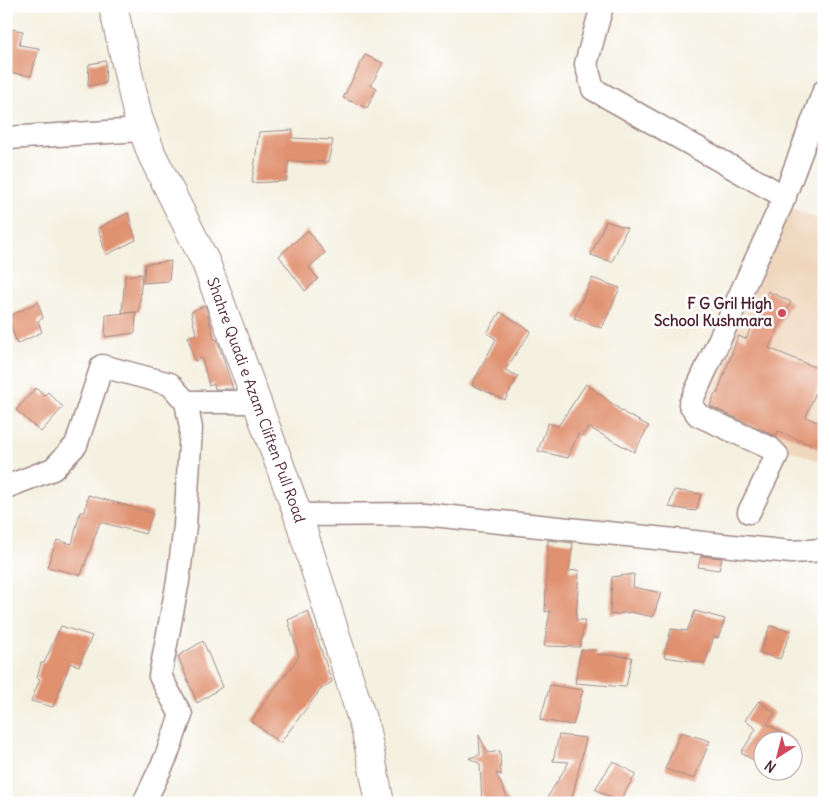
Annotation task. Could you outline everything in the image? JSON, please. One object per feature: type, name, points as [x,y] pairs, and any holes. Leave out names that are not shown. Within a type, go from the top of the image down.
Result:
[{"type":"highway","name":"Shahre Quadi e Azam Cliften Pull Road","points":[[113,6],[142,130],[152,155],[206,263],[298,515],[366,732],[380,803]]},
{"type":"street","points":[[602,6],[586,64],[593,89],[785,197]]},
{"type":"street","points":[[749,512],[777,455],[770,448],[698,415],[690,404],[785,197],[824,91]]},
{"type":"street","points":[[6,138],[142,130]]},
{"type":"street","points":[[6,487],[53,469],[76,445],[102,366],[170,384],[186,402],[190,428],[185,526],[178,581],[160,676],[181,715],[166,757],[144,803]]},
{"type":"street","points":[[186,402],[257,402]]},
{"type":"street","points":[[298,515],[423,514],[791,552],[824,550]]},
{"type":"shaded area","name":"F G Gril High School Kushmara","points":[[785,205],[824,221],[824,463],[763,440],[701,405]]},
{"type":"building","points":[[6,28],[23,31],[19,45],[39,48],[31,76],[6,72]]},
{"type":"building","points":[[365,55],[383,63],[371,85],[377,88],[367,108],[343,98]]},
{"type":"building","points":[[106,61],[105,83],[88,86],[89,64]]},
{"type":"building","points":[[293,130],[292,138],[333,140],[328,162],[289,161],[286,181],[252,183],[259,132]]},
{"type":"building","points":[[128,213],[136,240],[106,255],[98,228]]},
{"type":"building","points":[[606,221],[627,228],[612,262],[591,255]]},
{"type":"building","points":[[308,230],[325,253],[309,267],[318,279],[305,291],[279,256]]},
{"type":"building","points":[[171,261],[169,281],[143,283],[145,264]]},
{"type":"building","points":[[142,274],[139,312],[122,313],[125,276]]},
{"type":"building","points":[[592,278],[620,288],[602,328],[574,318]]},
{"type":"building","points":[[768,291],[791,302],[769,348],[824,371],[806,417],[824,425],[824,451],[778,431],[776,436],[710,406],[715,393],[717,394],[738,336],[746,339]]},
{"type":"building","points":[[38,302],[43,318],[38,321],[42,332],[17,344],[8,317]]},
{"type":"building","points":[[205,305],[215,340],[217,339],[233,389],[215,389],[214,384],[209,386],[202,358],[195,361],[188,337],[196,334],[191,312]]},
{"type":"building","points":[[136,312],[135,333],[105,337],[106,315]]},
{"type":"building","points":[[500,312],[531,331],[505,370],[518,376],[505,400],[472,385],[496,339],[487,333]]},
{"type":"building","points":[[586,384],[626,414],[649,426],[634,452],[588,427],[581,437],[578,434],[568,458],[538,451],[548,423],[558,426]]},
{"type":"building","points":[[36,388],[44,396],[48,392],[63,407],[41,432],[16,410]]},
{"type":"building","points":[[674,490],[701,494],[696,511],[669,507]]},
{"type":"building","points":[[88,495],[153,513],[145,534],[100,522],[81,575],[47,567],[57,540],[72,544],[80,512],[85,512]]},
{"type":"building","points":[[548,540],[573,543],[569,571],[579,570],[576,620],[585,620],[580,647],[544,646],[550,611],[545,612]]},
{"type":"building","points":[[701,556],[722,558],[719,570],[698,567]]},
{"type":"building","points":[[634,574],[633,587],[661,593],[653,617],[631,612],[610,615],[612,577]]},
{"type":"building","points":[[308,611],[332,682],[321,689],[280,743],[251,721],[299,656],[288,620]]},
{"type":"building","points":[[695,611],[725,619],[718,638],[714,637],[705,663],[664,657],[671,629],[687,631]]},
{"type":"building","points":[[61,626],[92,636],[79,666],[70,663],[53,707],[31,701],[40,679],[37,678],[41,663],[44,663]]},
{"type":"building","points":[[770,626],[791,631],[780,659],[760,653]]},
{"type":"building","points":[[203,641],[222,687],[197,703],[178,656]]},
{"type":"building","points":[[581,650],[597,650],[596,654],[632,657],[626,687],[575,683]]},
{"type":"building","points":[[550,685],[583,690],[573,725],[540,720]]},
{"type":"building","points":[[759,701],[775,713],[767,724],[780,732],[754,732],[756,729],[745,720]]},
{"type":"building","points":[[681,732],[710,741],[694,779],[665,769]]},
{"type":"building","points":[[479,735],[488,753],[500,751],[501,775],[496,773],[510,803],[482,803],[480,764],[469,758],[480,755]]},
{"type":"building","points":[[559,735],[586,738],[571,803],[544,803],[569,762],[553,761]]},
{"type":"building","points":[[752,735],[752,759],[741,753]]},
{"type":"building","points":[[613,761],[636,774],[619,802],[595,789]]},
{"type":"place","name":"F G Gril High School Kushmara","points":[[782,313]]}]
